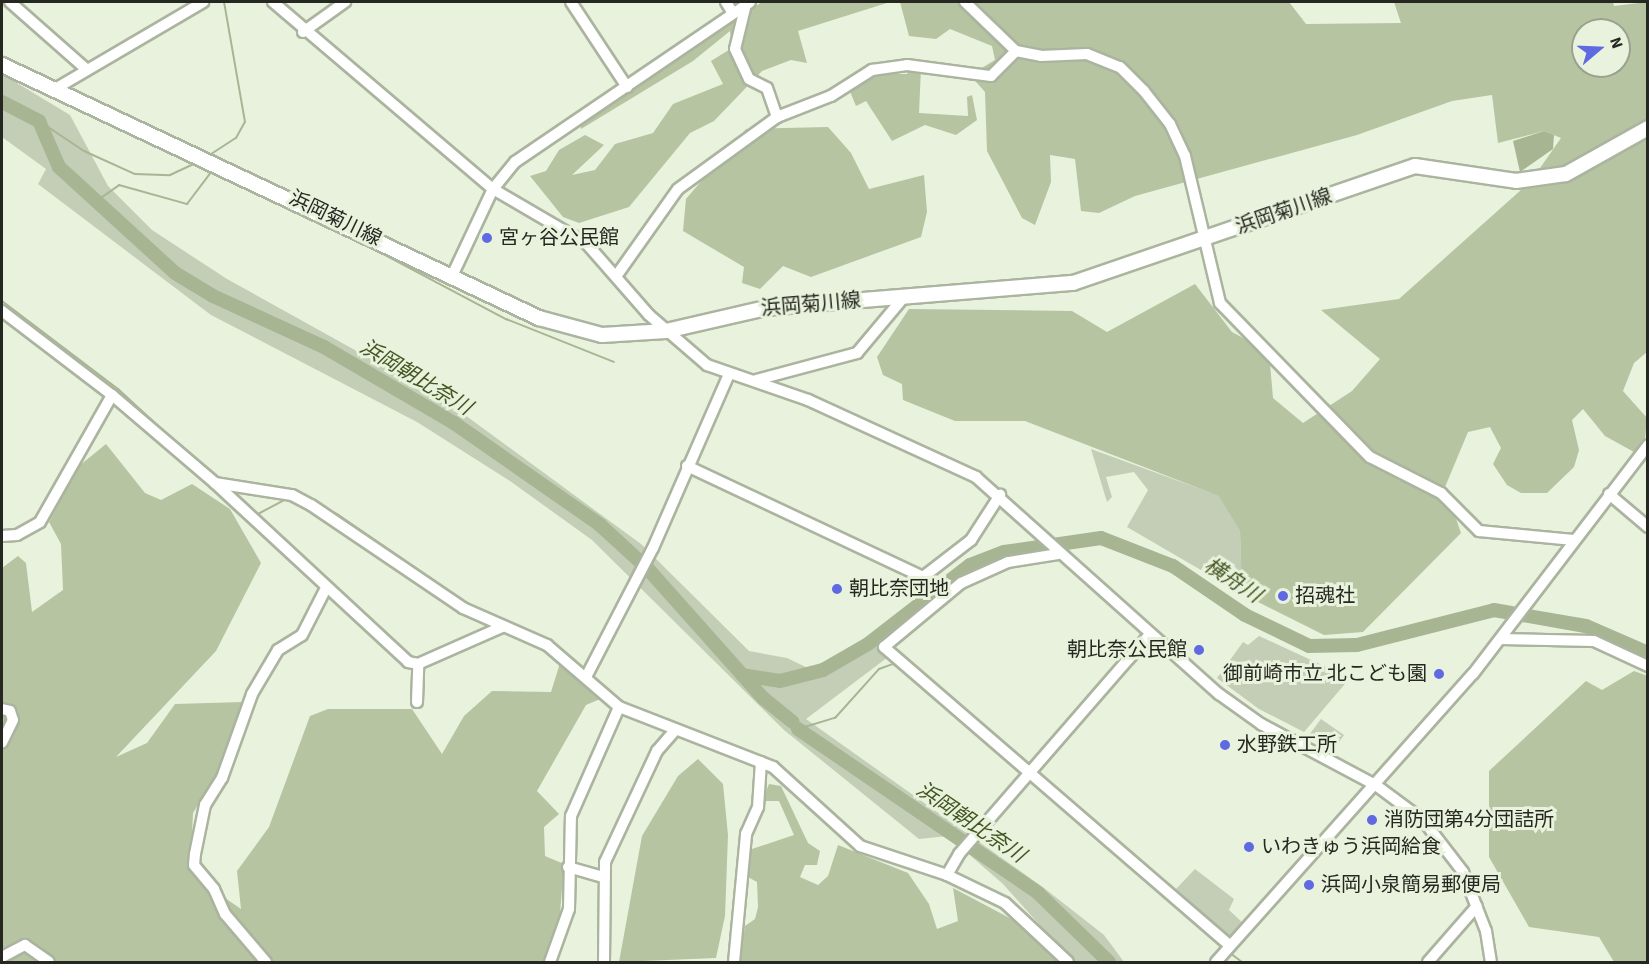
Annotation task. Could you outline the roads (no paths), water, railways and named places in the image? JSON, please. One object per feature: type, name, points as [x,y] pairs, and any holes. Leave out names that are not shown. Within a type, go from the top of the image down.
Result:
[{"type":"main road","name":"浜岡菊川線","points":[[2,64],[539,318],[586,333],[666,331],[766,308],[1073,283],[1426,164],[1516,181],[1566,174],[1647,128]]},
{"type":"street","points":[[9,2],[86,69]]},
{"type":"street","points":[[56,89],[86,69],[203,2]]},
{"type":"street","points":[[273,2],[303,32],[493,189],[587,244],[666,331],[728,376],[756,380],[951,464],[1000,495],[1058,554],[1150,634],[1261,724],[1377,786],[1423,820],[1449,848],[1477,906],[1491,963]]},
{"type":"street","points":[[303,32],[345,2]]},
{"type":"street","points":[[571,2],[627,87]]},
{"type":"street","points":[[726,2],[734,13]]},
{"type":"street","points":[[965,2],[1016,51],[1041,56],[1087,54],[1120,67],[1144,91],[1178,138],[1220,303],[1370,457],[1441,493],[1479,531],[1574,540]]},
{"type":"street","points":[[452,276],[493,189],[531,149],[627,87],[748,3]]},
{"type":"street","points":[[748,3],[735,49],[749,78],[767,88],[777,117]]},
{"type":"street","points":[[617,275],[678,189],[777,117],[831,96],[872,70],[907,65],[991,76],[1016,51]]},
{"type":"street","points":[[756,380],[857,353],[904,297]]},
{"type":"street","points":[[2,311],[112,395],[215,483],[325,590],[387,646],[418,664]]},
{"type":"street","points":[[586,677],[653,548],[728,376]]},
{"type":"street","points":[[2,536],[17,535],[40,522],[112,395]]},
{"type":"street","points":[[1216,963],[1377,786],[1501,639],[1609,494],[1643,459],[1647,445]]},
{"type":"street","points":[[687,466],[923,577],[971,540],[1000,495]]},
{"type":"street","points":[[215,483],[284,494],[299,499],[464,608],[502,627],[547,645],[619,707],[761,762],[792,783],[860,846],[947,875],[1005,903],[1068,963]]},
{"type":"street","points":[[1609,494],[1647,527]]},
{"type":"street","points":[[1058,554],[1008,562],[961,583],[884,647],[1228,949]]},
{"type":"street","points":[[266,963],[225,914],[214,889],[194,865],[195,854],[205,805],[222,778],[252,694],[278,650],[302,635],[325,590]]},
{"type":"street","points":[[418,664],[502,627]]},
{"type":"street","points":[[947,875],[959,854],[1150,634]]},
{"type":"street","points":[[1501,639],[1594,641],[1647,666]]},
{"type":"street","points":[[417,702],[418,664]]},
{"type":"street","points":[[550,963],[567,924],[571,816],[619,707]]},
{"type":"street","points":[[2,709],[10,711],[14,720],[2,743]]},
{"type":"street","points":[[603,963],[603,877],[634,797],[657,751],[675,730]]},
{"type":"street","points":[[734,963],[746,834],[758,807],[761,762]]},
{"type":"street","points":[[568,867],[603,877]]},
{"type":"street","points":[[1428,963],[1477,906]]},
{"type":"street","points":[[2,957],[25,945],[49,963]]},
{"type":"waterway","points":[[208,156],[236,138],[245,122],[224,2]]},
{"type":"waterway","name":"浜岡朝比奈川","points":[[2,102],[39,121],[59,167],[175,273],[213,296],[324,347],[454,423],[600,525],[648,569],[763,698],[793,722]]},
{"type":"waterway","points":[[39,121],[84,151],[135,174],[170,175],[196,163]]},
{"type":"waterway","points":[[95,202],[119,185],[187,204],[211,172],[306,215]]},
{"type":"waterway","points":[[349,236],[506,319],[614,362]]},
{"type":"waterway","points":[[2,301],[118,389],[181,447]]},
{"type":"waterway","points":[[295,493],[337,514],[470,605]]},
{"type":"waterway","points":[[256,515],[286,499]]},
{"type":"waterway","name":"横舟川","points":[[742,675],[780,681],[823,670],[868,644],[970,565],[1004,552],[1101,538],[1173,566],[1245,615],[1309,646],[1357,645],[1494,610],[1586,626],[1648,653]]},
{"type":"waterway","points":[[793,722],[798,729],[835,718],[879,669],[893,664],[908,675]]},
{"type":"waterway","name":"浜岡朝比奈川","points":[[798,729],[1038,893],[1109,962]]},
{"type":"waterway","points":[[1230,953],[1242,962]]},
{"type":"place","name":"宮ヶ谷公民館","points":[[487,238]]},
{"type":"place","name":"朝比奈団地","points":[[837,589]]},
{"type":"place","name":"招魂社","points":[[1283,596]]},
{"type":"place","name":"朝比奈公民館","points":[[1199,650]]},
{"type":"place","name":"御前崎市立 北こども園","points":[[1439,674]]},
{"type":"place","name":"水野鉄工所","points":[[1225,745]]},
{"type":"place","name":"消防団第4分団詰所","points":[[1372,820]]},
{"type":"place","name":"いわきゅう浜岡給食","points":[[1249,847]]},
{"type":"place","name":"浜岡小泉簡易郵便局","points":[[1309,885]]}]
